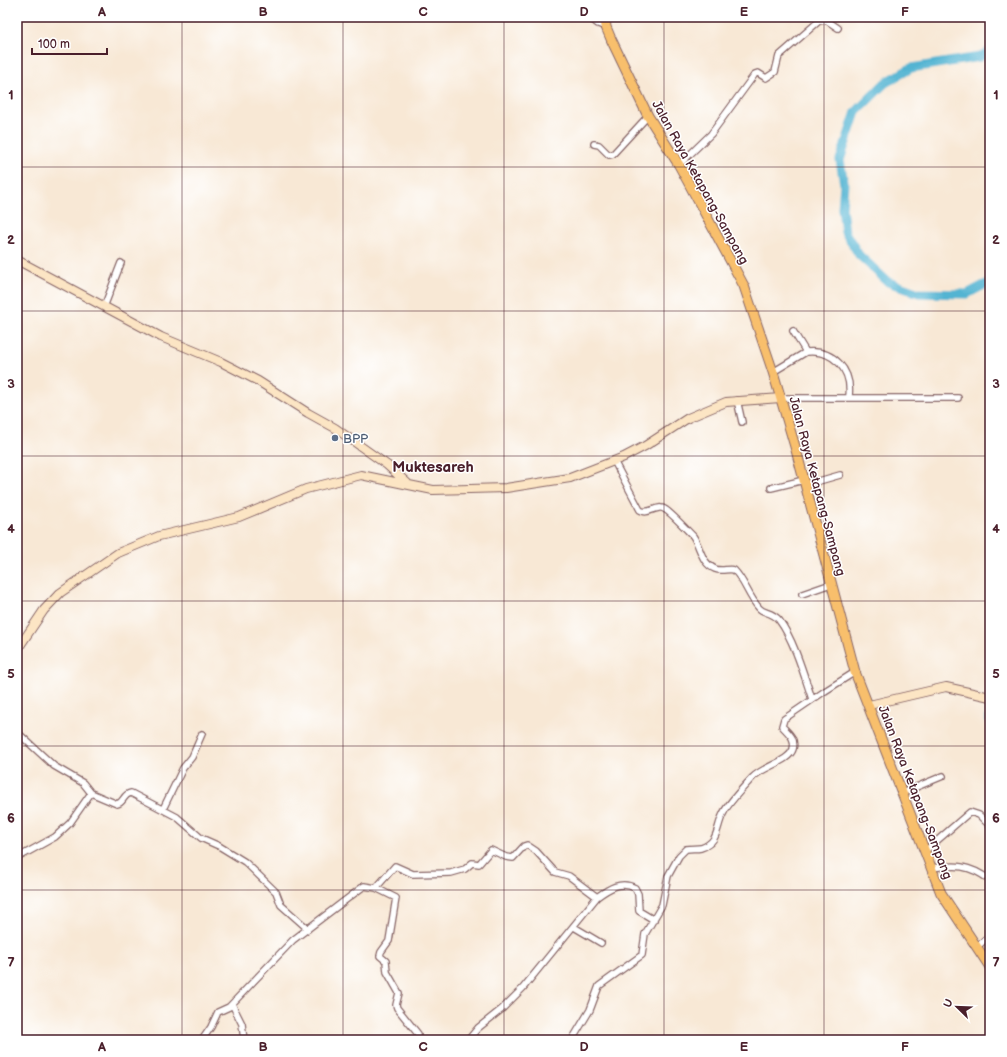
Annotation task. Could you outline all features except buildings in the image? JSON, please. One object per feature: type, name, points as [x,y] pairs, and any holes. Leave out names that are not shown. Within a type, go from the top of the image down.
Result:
[{"type":"main road","name":"Jalan Raya Ketapang-Sampang","points":[[605,17],[606,27],[648,116],[679,165],[744,286],[781,398],[805,482],[855,672],[869,705],[924,852],[946,903],[990,967]]},
{"type":"main road","points":[[17,260],[162,338],[240,371],[280,393],[299,407],[347,436],[387,464],[407,484]]},
{"type":"main road","points":[[17,650],[44,610],[60,593],[118,553],[144,541],[168,533],[239,517],[306,489],[361,475],[433,490],[506,488],[570,478],[614,461],[645,446],[688,418],[726,402],[781,398]]},
{"type":"main road","points":[[869,705],[941,688],[956,688],[990,697]]},
{"type":"street","points":[[589,17],[598,24],[606,27]]},
{"type":"street","points":[[679,165],[711,134],[755,74],[758,73],[766,78],[775,72],[779,56],[819,21],[826,20],[838,28]]},
{"type":"street","points":[[594,144],[599,145],[609,155],[613,154],[648,116]]},
{"type":"street","points":[[104,307],[122,263]]},
{"type":"street","points":[[793,331],[806,352]]},
{"type":"street","points":[[773,372],[806,352],[828,355],[840,363],[849,377],[849,396]]},
{"type":"street","points":[[781,398],[849,396],[911,399],[958,398]]},
{"type":"street","points":[[737,400],[742,422]]},
{"type":"street","points":[[614,461],[640,510],[645,512],[659,507],[666,509],[693,536],[701,555],[709,564],[717,570],[734,570],[746,586],[758,608],[772,613],[780,621],[790,642],[812,699]]},
{"type":"street","points":[[771,488],[840,474]]},
{"type":"street","points":[[802,594],[831,584]]},
{"type":"street","points":[[572,1040],[590,1010],[599,986],[642,955],[645,934],[664,900],[668,876],[681,853],[686,849],[700,848],[712,841],[718,833],[725,810],[751,779],[766,767],[785,759],[790,755],[793,748],[793,740],[782,726],[782,722],[812,699],[855,672]]},
{"type":"street","points":[[17,732],[54,766],[83,784],[91,793],[117,804],[120,803],[125,795],[131,794],[177,817],[201,838],[219,846],[244,862],[276,892],[281,905],[308,929]]},
{"type":"street","points":[[163,809],[183,768],[192,756],[202,734]]},
{"type":"street","points":[[902,794],[943,776]]},
{"type":"street","points":[[17,858],[35,850],[62,831],[91,793]]},
{"type":"street","points":[[924,852],[970,812],[979,815],[990,826]]},
{"type":"street","points":[[376,888],[395,866],[413,874],[455,873],[465,869],[472,863],[479,864],[491,850],[506,857],[513,858],[526,845],[536,851],[554,872],[569,876],[597,897]]},
{"type":"street","points":[[931,868],[964,866],[982,874],[990,880]]},
{"type":"street","points":[[202,1040],[211,1027],[218,1012],[226,1009],[232,1004],[289,944],[364,886],[376,888],[396,898],[389,941],[380,956],[386,961],[387,972],[399,993],[396,1004],[397,1008],[418,1034],[417,1040]]},
{"type":"street","points":[[468,1040],[478,1028],[502,1009],[523,988],[597,897],[614,887],[632,886],[638,894],[640,911],[654,920]]},
{"type":"street","points":[[574,927],[601,943]]},
{"type":"street","points":[[977,947],[990,935]]},
{"type":"street","points":[[232,1004],[242,1024],[244,1040]]},
{"type":"waterway","points":[[990,51],[980,57],[911,68],[885,83],[856,112],[840,160],[844,184],[842,208],[845,232],[859,255],[888,282],[919,293],[967,294],[990,283]]},
{"type":"waterway","points":[[990,703],[990,721]]},
{"type":"place","name":"BPP","points":[[335,438]]},
{"type":"district","name":"Muktesareh","points":[[433,467]]}]
